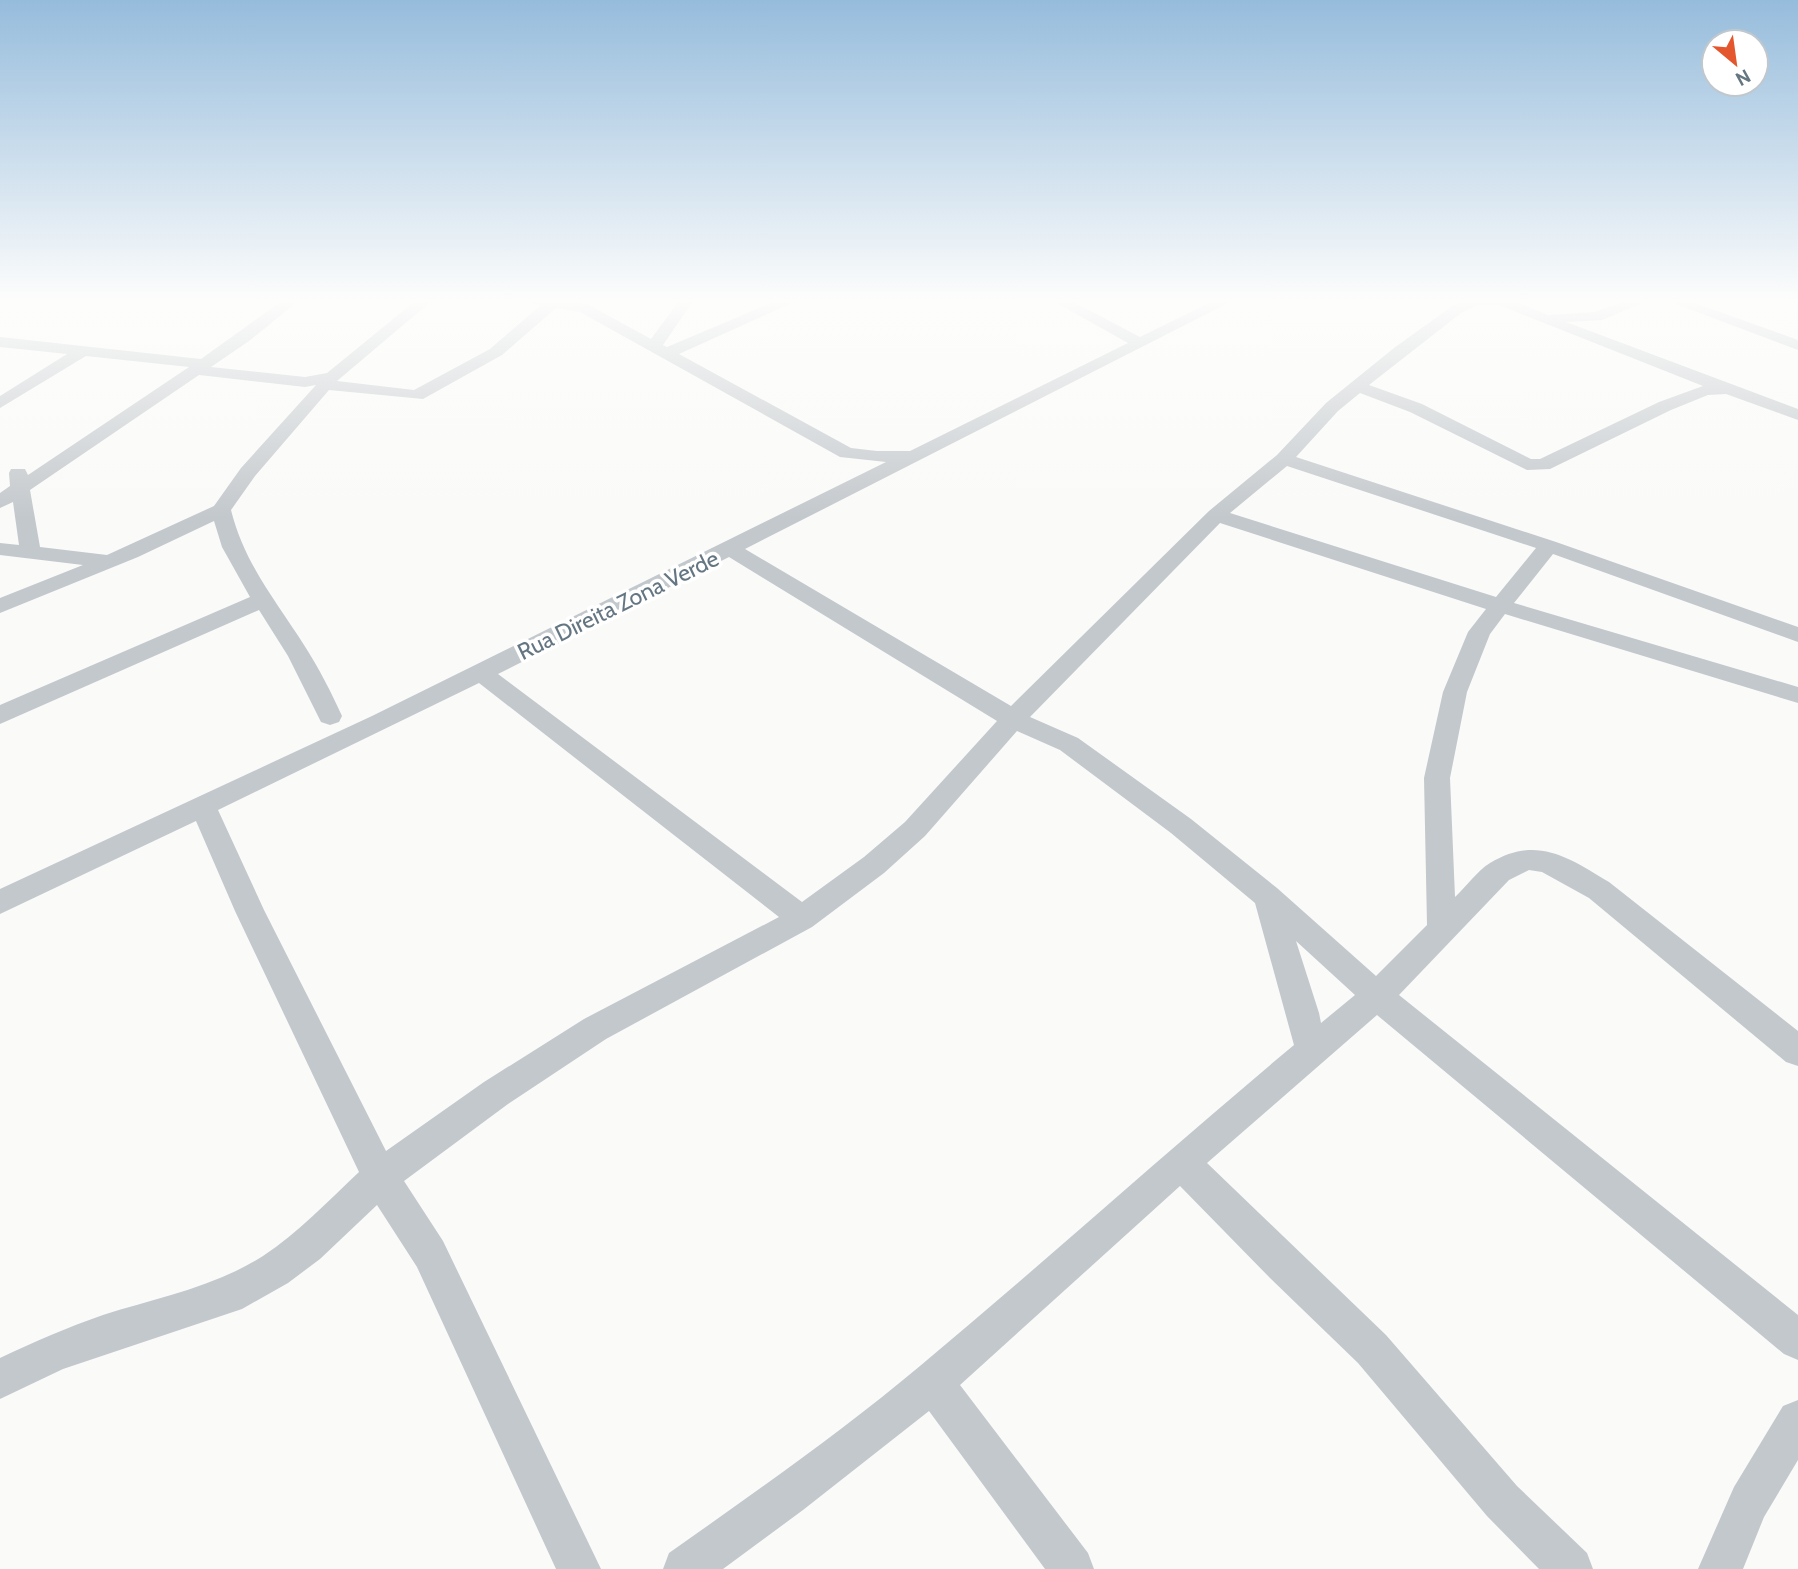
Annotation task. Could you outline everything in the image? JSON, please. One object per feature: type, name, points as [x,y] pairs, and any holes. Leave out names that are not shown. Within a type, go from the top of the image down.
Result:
[{"type":"street","points":[[0,403],[49,371]]},
{"type":"street","points":[[0,502],[13,477],[57,464],[195,371]]},
{"type":"street","points":[[231,371],[324,387],[407,396],[417,395],[461,371]]},
{"type":"street","points":[[0,606],[110,562],[221,510],[248,472],[324,387],[342,371]]},
{"type":"street","points":[[696,371],[846,453],[877,457],[916,456]]},
{"type":"street","name":"Rua Direita Zona Verde","points":[[0,902],[381,722],[1084,371]]},
{"type":"street","points":[[0,1379],[54,1353],[100,1336],[228,1295],[275,1270],[307,1246],[380,1177],[496,1093],[595,1029],[802,918],[874,865],[915,829],[1013,719],[1216,515],[1284,459],[1332,407],[1376,371]]},
{"type":"street","points":[[1671,371],[1704,385],[1728,389],[1798,415]]},
{"type":"street","points":[[306,382],[324,387]]},
{"type":"street","points":[[1358,386],[1407,403],[1514,458],[1536,466],[1562,457],[1704,385]]},
{"type":"street","points":[[846,453],[853,466],[857,485]]},
{"type":"street","points":[[1284,459],[1549,546],[1798,635]]},
{"type":"street","points":[[13,477],[30,552]]},
{"type":"street","points":[[221,510],[224,529],[264,599],[298,651],[330,716]]},
{"type":"street","points":[[1216,515],[1498,605],[1798,695]]},
{"type":"street","points":[[1442,929],[1437,778],[1455,692],[1479,632],[1498,605],[1549,546]]},
{"type":"street","points":[[0,549],[110,562]]},
{"type":"street","points":[[731,549],[1013,719],[1069,744],[1181,826],[1267,895],[1377,996],[1798,1340]]},
{"type":"street","points":[[51,584],[72,559]]},
{"type":"street","points":[[0,715],[264,599]]},
{"type":"street","points":[[481,673],[802,918]]},
{"type":"street","points":[[330,716],[381,722]]},
{"type":"street","points":[[303,758],[330,716]]},
{"type":"street","points":[[203,806],[250,911],[380,1177],[430,1254],[579,1569]]},
{"type":"street","points":[[685,1569],[788,1495],[933,1382],[1181,1162],[1377,996],[1499,872],[1527,859],[1546,861],[1599,890],[1798,1051]]},
{"type":"street","points":[[1267,895],[1304,1013],[1312,1051]]},
{"type":"street","points":[[1181,1162],[1283,1265],[1372,1349],[1502,1501],[1571,1569]]},
{"type":"street","points":[[933,1382],[1072,1569]]},
{"type":"street","points":[[1720,1569],[1749,1502],[1798,1421]]}]
